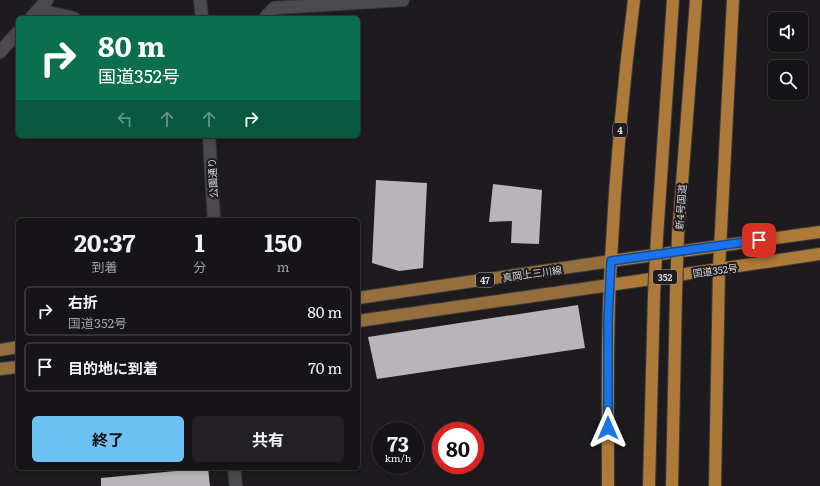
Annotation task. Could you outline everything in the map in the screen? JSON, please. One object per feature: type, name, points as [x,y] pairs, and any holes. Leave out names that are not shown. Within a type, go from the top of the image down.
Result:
[{"type":"highway","name":"4","points":[[608,486],[611,261],[620,134],[634,0]]},
{"type":"highway","points":[[649,486],[656,237],[673,0]]},
{"type":"highway","name":"新4号国道","points":[[672,486],[678,235],[696,0]]},
{"type":"highway","points":[[715,486],[720,269],[732,0]]},
{"type":"highway","name":"352","points":[[611,261],[820,232]]},
{"type":"highway","name":"国道352号","points":[[610,285],[820,254]]},
{"type":"main road","name":"真岡上三川線","points":[[360,298],[611,261]]},
{"type":"main road","name":"47","points":[[360,321],[610,285]]},
{"type":"main road","points":[[0,350],[16,347]]},
{"type":"main road","points":[[0,369],[16,367]]},
{"type":"street","points":[[35,14],[47,0]]},
{"type":"street","points":[[200,0],[202,16]]},
{"type":"street","points":[[267,16],[274,8],[338,2],[403,0]]},
{"type":"street","points":[[35,14],[54,16]]},
{"type":"street","points":[[0,52],[16,34]]},
{"type":"street","name":"公園通り","points":[[209,138],[214,218]]},
{"type":"street","points":[[234,470],[236,486]]},
{"type":"building","points":[[376,180],[427,183],[423,268],[399,271],[372,263]]},
{"type":"building","points":[[493,184],[542,190],[539,244],[511,243],[512,221],[489,222]]},
{"type":"building","points":[[578,305],[585,348],[377,379],[368,337]]},
{"type":"building","points":[[187,470],[208,470],[210,486],[101,486],[101,478]]},
{"type":"route","points":[[608,428],[608,320],[611,261],[759,240]]}]
